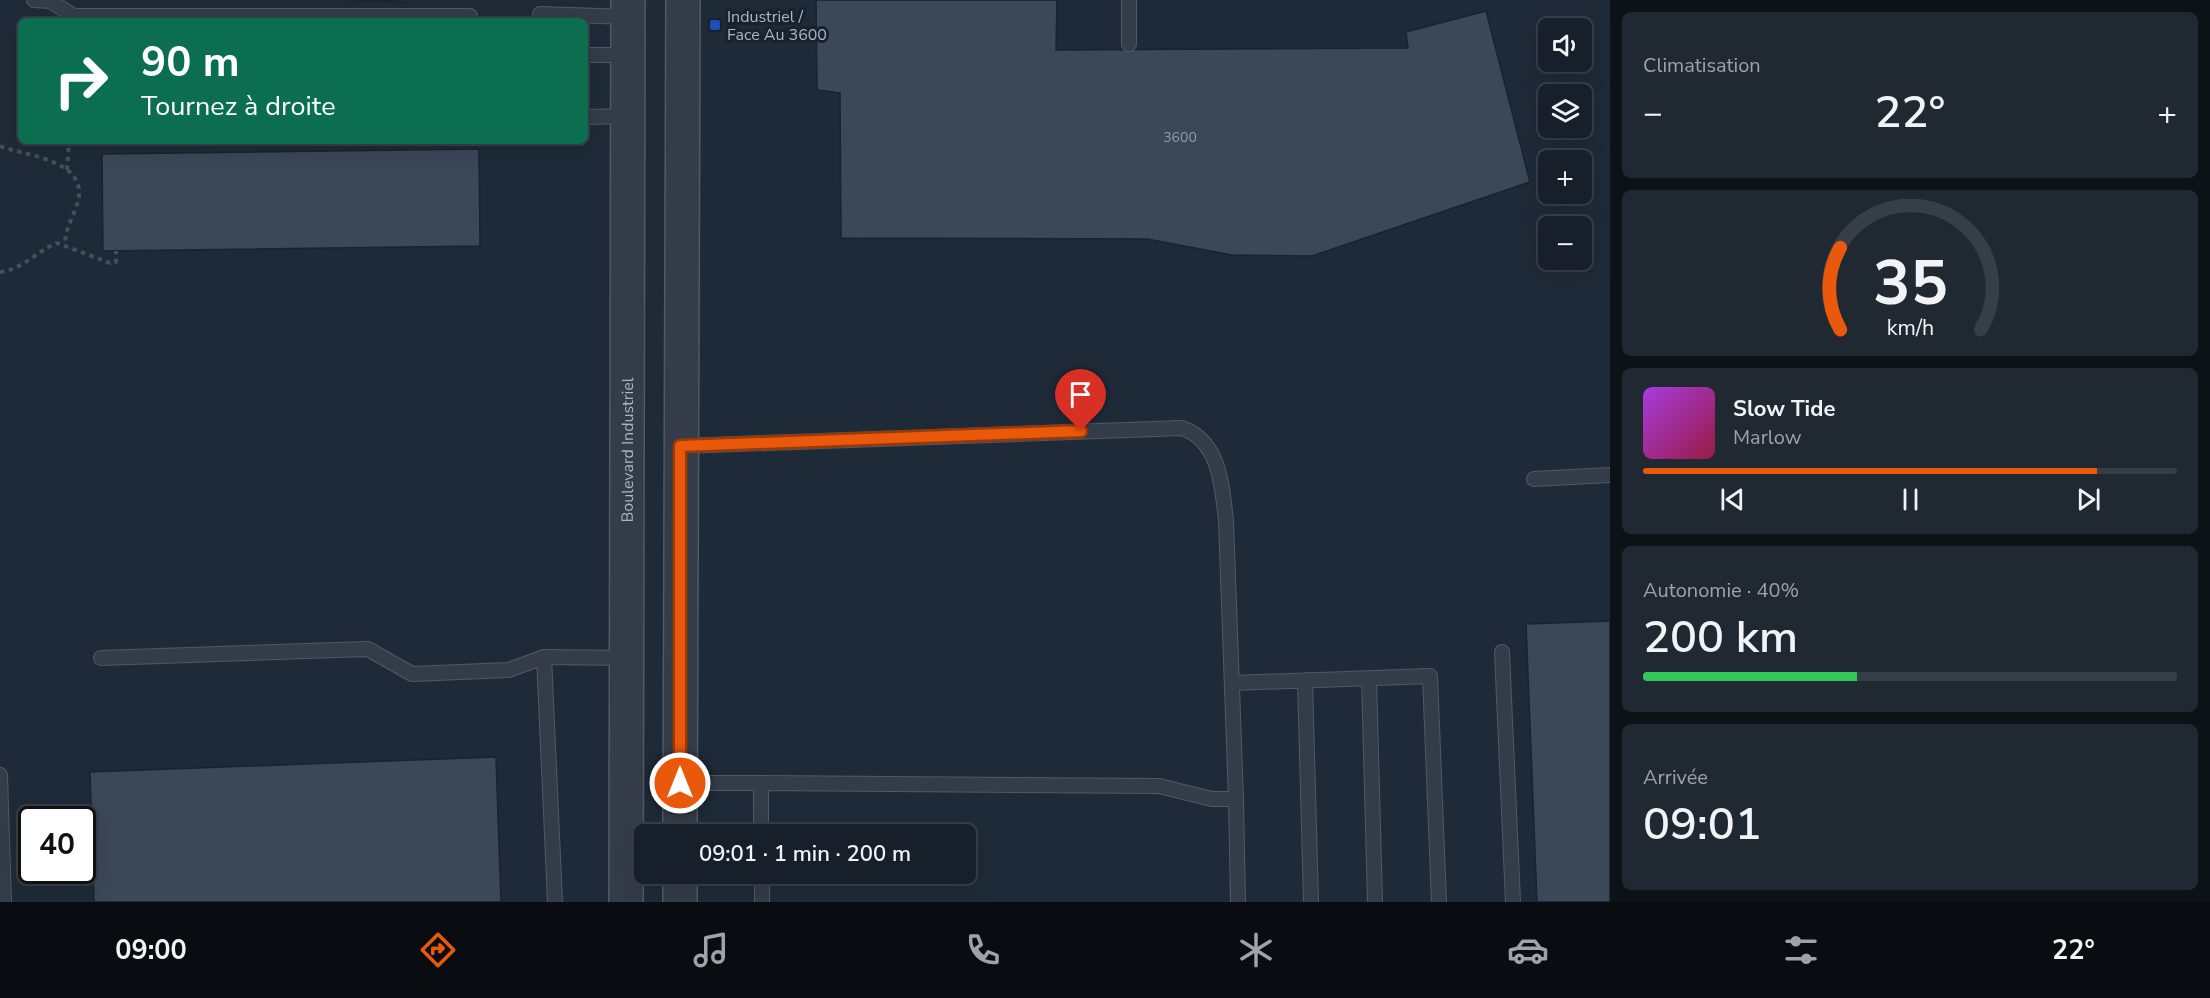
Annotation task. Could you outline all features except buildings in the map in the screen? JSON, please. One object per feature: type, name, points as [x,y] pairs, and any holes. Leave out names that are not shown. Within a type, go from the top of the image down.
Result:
[{"type":"street","points":[[680,824],[682,0]]},
{"type":"street","name":"Boulevard Industriel","points":[[626,902],[628,9]]},
{"type":"street","points":[[680,884],[680,902]]},
{"type":"lane","points":[[34,0],[50,1],[74,16],[470,15]]},
{"type":"lane","points":[[1128,0],[1129,44]]},
{"type":"lane","points":[[540,14],[628,9]]},
{"type":"lane","points":[[588,55],[628,55]]},
{"type":"lane","points":[[588,117],[628,116]]},
{"type":"lane","points":[[680,446],[1172,428],[1191,431],[1198,435],[1210,452],[1221,480],[1224,498],[1238,902]]},
{"type":"lane","points":[[1534,479],[1610,475]]},
{"type":"lane","points":[[101,658],[368,649],[412,674],[508,670],[544,657],[627,658]]},
{"type":"lane","points":[[1502,652],[1513,902]]},
{"type":"lane","points":[[544,657],[555,902]]},
{"type":"lane","points":[[1232,683],[1430,676],[1438,902]]},
{"type":"lane","points":[[1369,678],[1375,902]]},
{"type":"lane","points":[[1305,680],[1311,902]]},
{"type":"lane","points":[[0,775],[4,902]]},
{"type":"lane","points":[[680,783],[1159,786],[1212,799],[1236,799]]},
{"type":"lane","points":[[761,783],[761,824]]},
{"type":"lane","points":[[762,884],[762,902]]},
{"type":"path","points":[[67,171],[69,144]]},
{"type":"path","points":[[0,146],[56,162],[77,181],[80,191],[78,203],[65,235],[64,245]]},
{"type":"path","points":[[0,272],[21,266],[57,243],[110,263],[116,262],[116,251]]},
{"type":"place","name":"Industriel / Face Au 3600","points":[[715,25]]},
{"type":"route","points":[[680,783],[680,446],[1081,431]]}]
